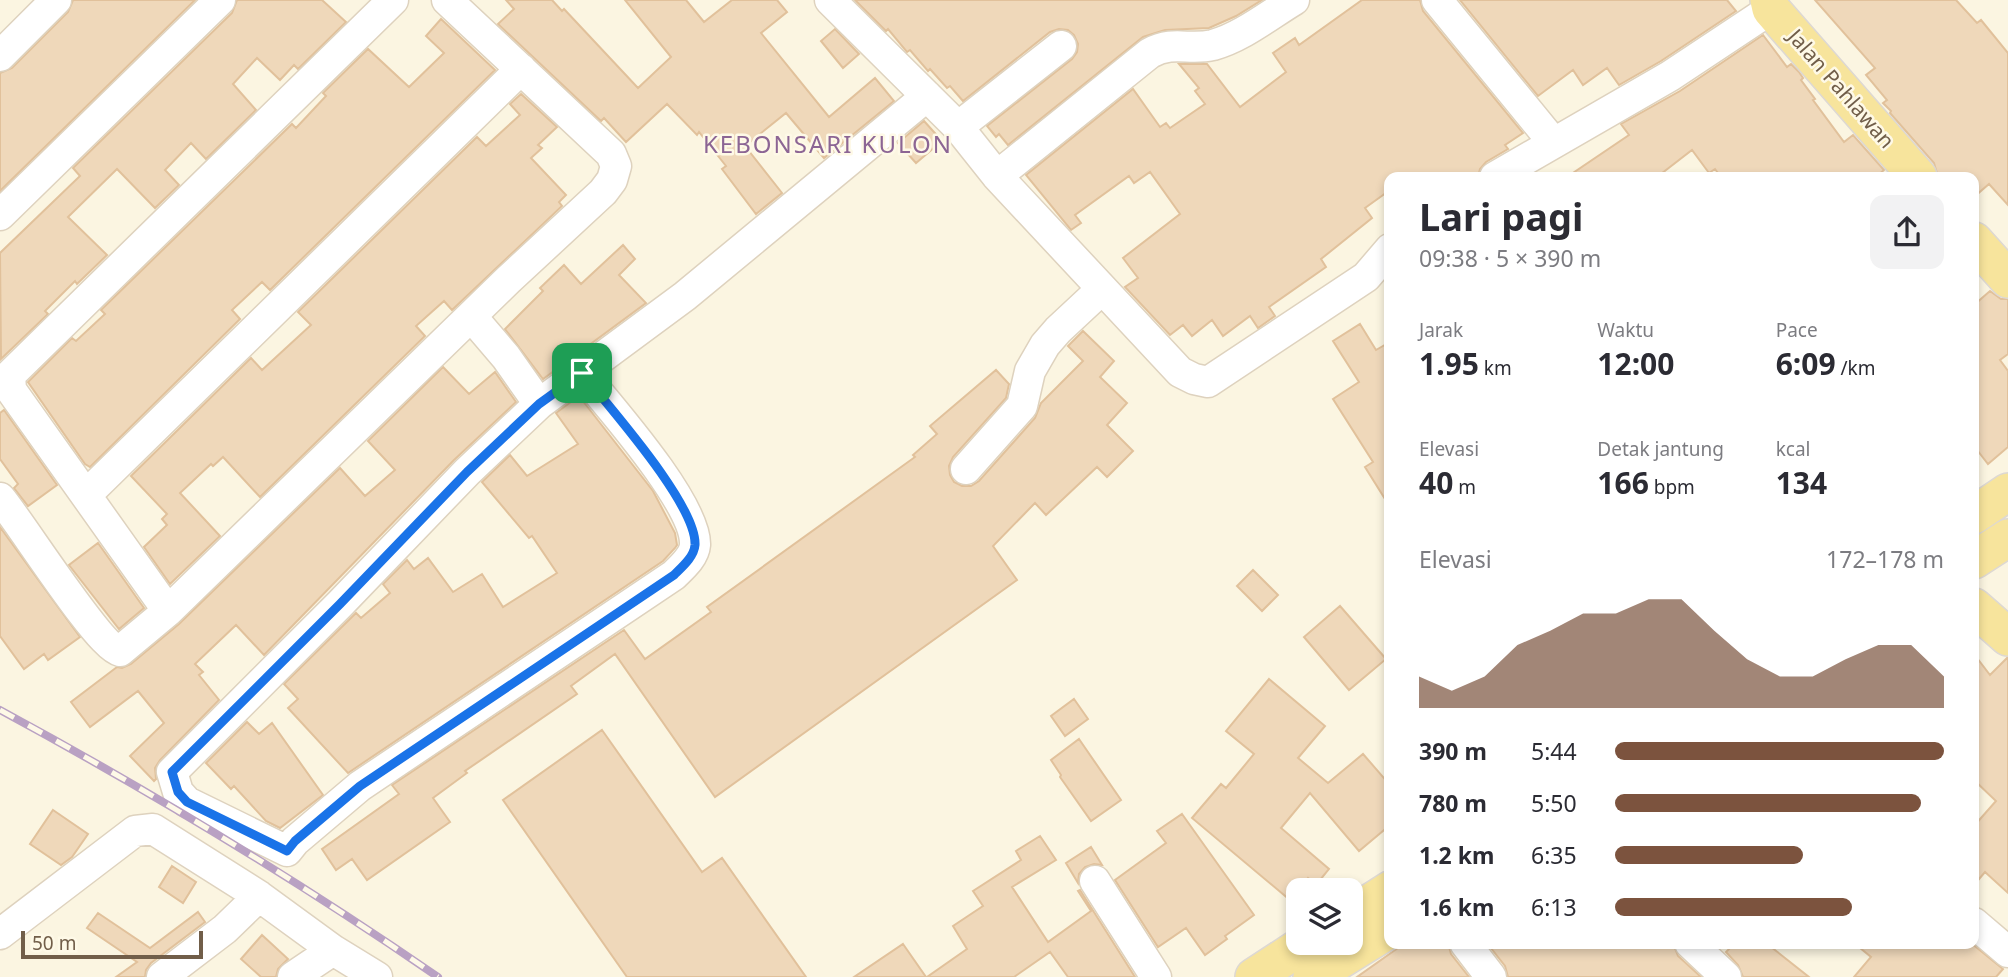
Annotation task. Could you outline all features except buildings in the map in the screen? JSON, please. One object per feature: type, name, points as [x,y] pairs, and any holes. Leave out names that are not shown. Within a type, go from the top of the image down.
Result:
[{"type":"main road","name":"Jalan Pahlawan","points":[[1770,4],[1914,172]]},
{"type":"main road","points":[[1979,247],[2008,279]]},
{"type":"main road","points":[[1979,512],[2008,492]]},
{"type":"main road","points":[[1979,557],[2008,538]]},
{"type":"main road","points":[[1979,612],[2008,638]]},
{"type":"main road","points":[[1363,907],[1384,894]]},
{"type":"main road","points":[[1312,977],[1384,933]]},
{"type":"main road","points":[[1254,977],[1288,955]]},
{"type":"street","points":[[0,56],[56,0]]},
{"type":"street","points":[[0,215],[220,0]]},
{"type":"street","points":[[168,611],[11,390],[10,375],[393,0]]},
{"type":"street","points":[[0,498],[88,620],[112,649],[120,651],[168,611],[603,191],[612,180],[616,166],[611,154],[447,0]]},
{"type":"street","points":[[830,0],[958,127],[997,176],[1181,372],[1194,379],[1208,382],[1366,276],[1384,256]]},
{"type":"street","points":[[997,176],[1150,53],[1163,46],[1214,45],[1232,38],[1294,0]]},
{"type":"street","points":[[1437,0],[1553,142]]},
{"type":"street","points":[[1530,169],[1553,142],[1670,76],[1770,4]]},
{"type":"street","points":[[958,127],[1061,46]]},
{"type":"street","points":[[86,495],[520,69]]},
{"type":"street","points":[[582,373],[652,459],[689,516],[695,547],[689,561],[663,582],[360,786],[295,841],[287,851],[187,802],[178,792],[172,772],[467,472],[539,404],[685,296],[927,96]]},
{"type":"street","points":[[966,469],[1022,406],[1030,371],[1045,345],[1102,289]]},
{"type":"street","points":[[471,316],[506,357],[539,404]]},
{"type":"street","points":[[0,934],[135,831],[153,830],[243,912],[333,950],[377,977]]},
{"type":"street","points":[[1095,881],[1156,977]]},
{"type":"street","points":[[162,977],[243,912]]},
{"type":"street","points":[[1979,927],[2008,951]]},
{"type":"street","points":[[1470,949],[1492,977]]},
{"type":"street","points":[[1696,949],[1726,977]]},
{"type":"street","points":[[293,977],[333,950]]},
{"type":"railway","points":[[0,710],[112,772],[222,838],[438,977]]},
{"type":"district","name":"KEBONSARI KULON","points":[[828,145]]},
{"type":"route","points":[[582,373],[652,459],[689,516],[695,547],[689,561],[674,575],[360,786],[295,841],[287,851],[187,802],[178,792],[172,772],[242,704],[467,472],[539,404],[582,373]]}]
